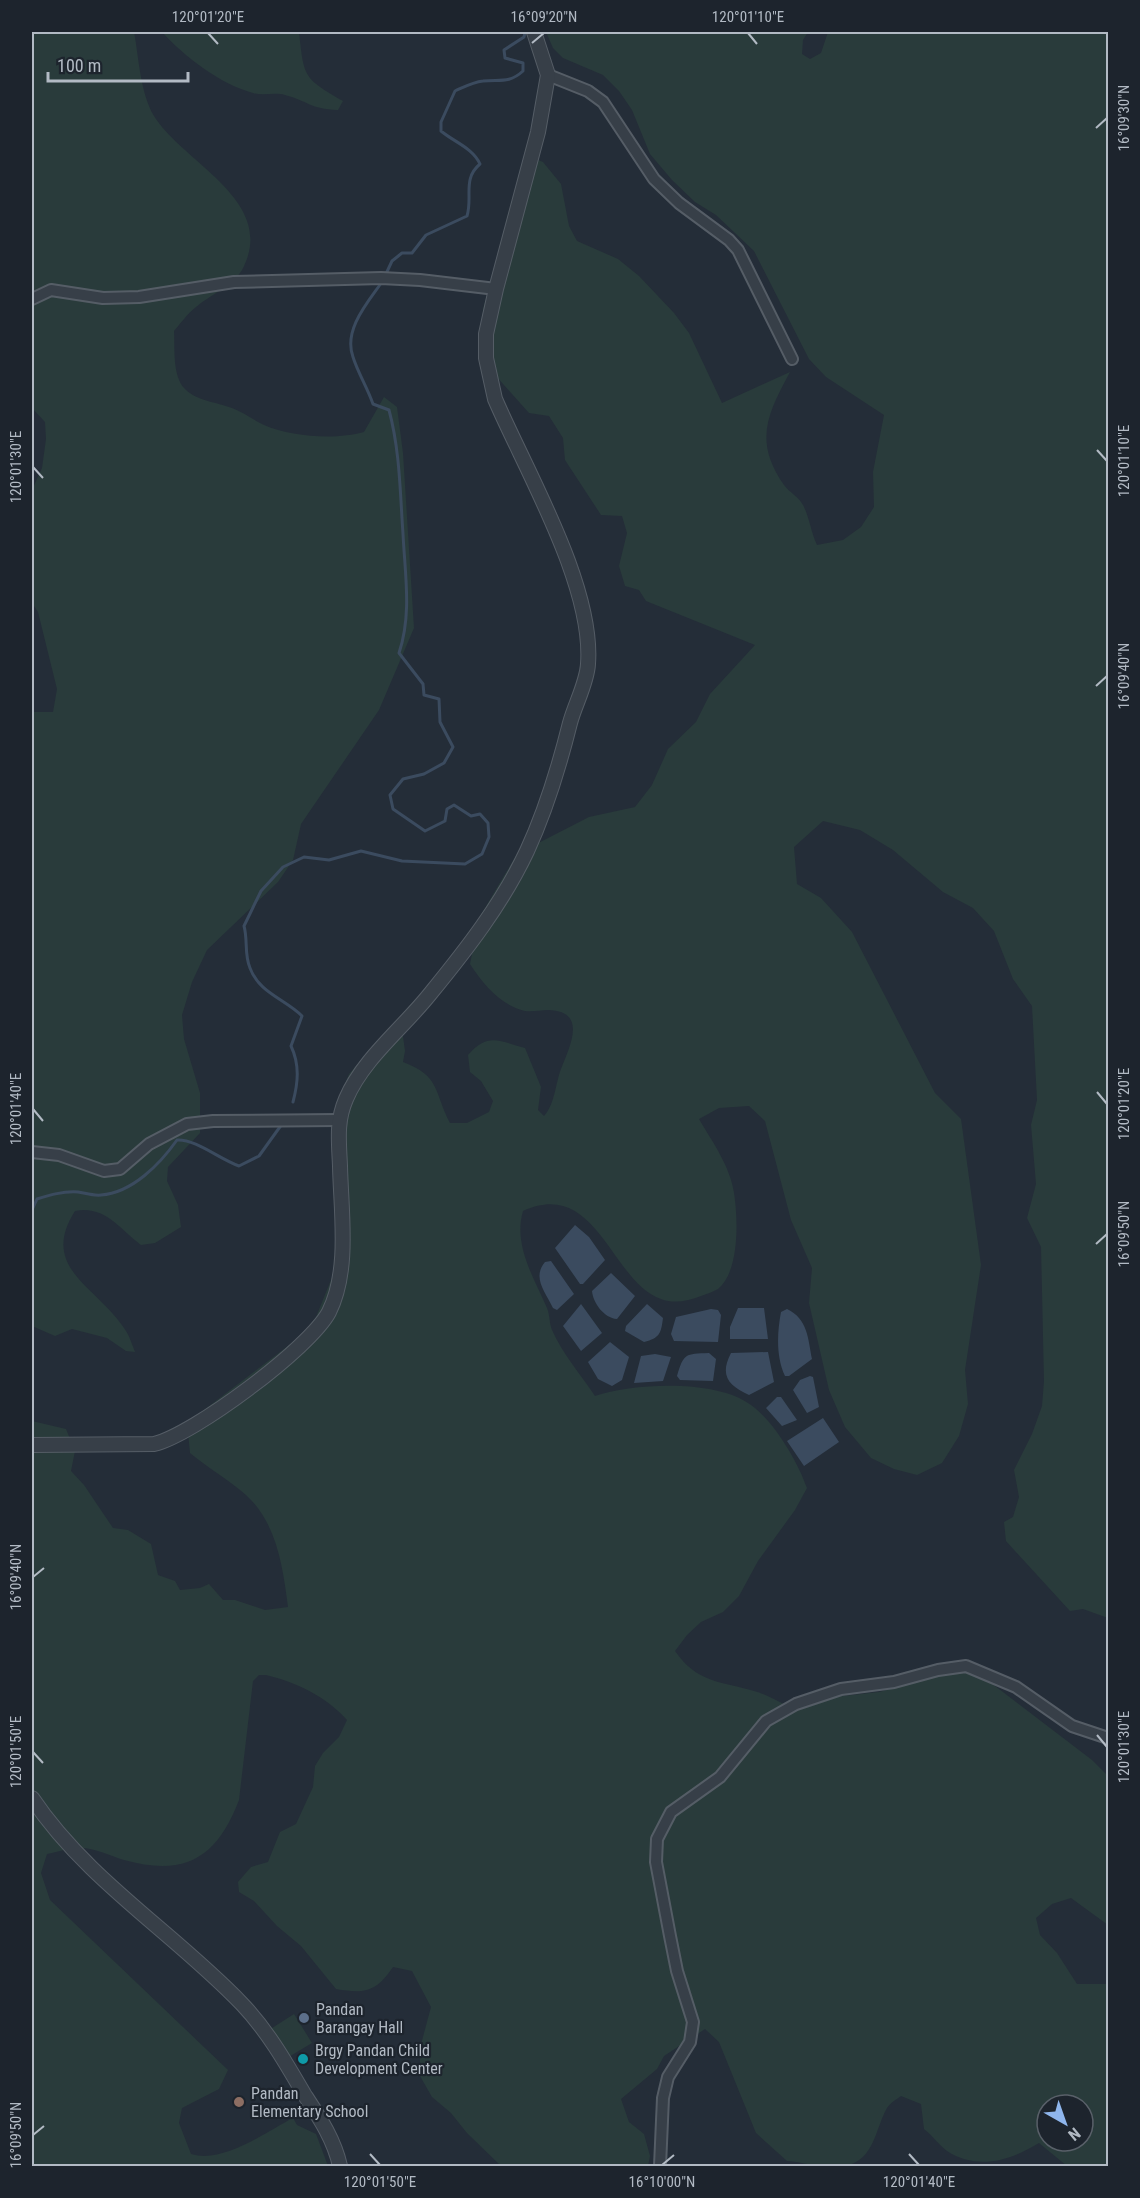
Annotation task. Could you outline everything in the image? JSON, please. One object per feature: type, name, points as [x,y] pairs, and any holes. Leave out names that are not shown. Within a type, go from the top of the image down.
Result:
[{"type":"street","points":[[32,1445],[154,1444],[169,1440],[208,1417],[306,1341],[328,1312],[339,1277],[341,1222],[338,1120],[346,1099],[359,1077],[411,1017],[487,921],[526,853],[556,775],[588,668],[586,625],[564,553],[491,385],[486,357],[486,334],[538,132],[548,75],[534,32]]},
{"type":"street","points":[[548,75],[588,91],[603,102],[654,179],[679,203],[729,240],[738,250],[792,359]]},
{"type":"street","points":[[32,299],[51,290],[103,298],[130,297],[234,282],[381,278],[402,278],[496,289]]},
{"type":"street","points":[[32,1152],[59,1155],[104,1171],[120,1169],[149,1144],[187,1124],[213,1121],[338,1120]]},
{"type":"street","points":[[660,2166],[663,2098],[668,2077],[690,2042],[693,2022],[677,1971],[670,1936],[656,1862],[657,1839],[671,1812],[732,1765],[766,1721],[796,1704],[841,1689],[894,1682],[938,1670],[966,1666],[1016,1687],[1072,1726],[1108,1738]]},
{"type":"street","points":[[32,1798],[58,1833],[113,1888],[243,2005],[280,2055],[329,2134],[340,2166]]},
{"type":"shaded area","points":[[32,32],[134,32],[143,86],[154,116],[168,134],[223,185],[238,204],[248,224],[250,246],[242,270],[227,285],[193,310],[174,331],[176,369],[185,389],[201,399],[236,410],[264,425],[301,435],[314,436],[340,436],[364,432],[384,397],[397,407],[403,453],[414,628],[379,710],[301,824],[293,860],[278,882],[207,950],[192,982],[182,1015],[184,1039],[200,1093],[200,1133],[168,1167],[167,1181],[178,1205],[181,1227],[155,1243],[141,1245],[111,1219],[94,1211],[85,1210],[75,1211],[65,1231],[64,1248],[68,1263],[76,1276],[115,1316],[127,1333],[135,1352],[126,1351],[107,1338],[72,1329],[55,1336],[32,1326],[32,712],[53,712],[57,689],[38,612],[32,603],[32,490],[42,468],[46,439],[45,422],[32,408]]},
{"type":"shaded area","points":[[162,32],[299,32],[302,59],[308,75],[320,87],[343,101],[338,110],[329,109],[285,95],[257,94],[241,89],[204,68],[181,51]]},
{"type":"shaded area","points":[[546,32],[808,32],[803,40],[802,54],[810,59],[821,53],[828,32],[1108,32],[1108,1618],[1083,1609],[1070,1611],[1006,1541],[1004,1522],[1013,1517],[1019,1497],[1014,1470],[1032,1434],[1042,1406],[1044,1381],[1041,1247],[1027,1218],[1036,1184],[1031,1125],[1037,1100],[1032,1006],[1013,979],[994,931],[973,908],[943,892],[893,850],[860,830],[823,821],[794,847],[797,884],[821,898],[852,932],[935,1093],[961,1119],[981,1265],[965,1370],[968,1404],[959,1436],[942,1463],[917,1475],[894,1469],[871,1458],[845,1427],[829,1390],[809,1303],[812,1268],[791,1220],[765,1121],[749,1106],[719,1108],[699,1119],[725,1164],[732,1183],[735,1204],[734,1257],[725,1281],[718,1289],[696,1298],[676,1302],[661,1299],[644,1289],[586,1219],[569,1208],[548,1204],[523,1211],[521,1236],[526,1261],[547,1308],[556,1339],[595,1396],[631,1388],[675,1386],[697,1387],[736,1397],[760,1412],[776,1431],[798,1466],[807,1488],[795,1510],[758,1561],[739,1596],[723,1612],[701,1622],[675,1651],[683,1661],[710,1679],[758,1692],[789,1707],[807,1700],[879,1692],[953,1672],[978,1673],[1092,1760],[1108,1776],[1108,1925],[1071,1898],[1052,1904],[1036,1918],[1040,1935],[1057,1953],[1077,1984],[1108,1984],[1108,2166],[1067,2166],[1051,2153],[1095,2153],[1095,2093],[1035,2093],[1035,2145],[994,2161],[971,2161],[947,2151],[924,2129],[921,2104],[901,2096],[887,2108],[869,2150],[856,2162],[846,2166],[824,2167],[787,2161],[756,2133],[719,2042],[705,2029],[664,2056],[657,2069],[621,2099],[629,2122],[644,2134],[650,2156],[648,2166],[501,2166],[467,2133],[451,2113],[432,2097],[420,2076],[420,2048],[431,2007],[412,1971],[393,1967],[381,1982],[369,1989],[355,1991],[336,1989],[301,1946],[277,1926],[254,1901],[239,1892],[238,1882],[251,1867],[268,1862],[280,1832],[296,1824],[313,1787],[315,1766],[323,1753],[339,1737],[347,1720],[330,1704],[300,1686],[266,1675],[259,1675],[253,1681],[239,1800],[230,1820],[209,1849],[181,1864],[165,1866],[146,1865],[90,1849],[71,1849],[47,1854],[41,1873],[50,1900],[228,2070],[219,2089],[182,2108],[179,2123],[191,2154],[216,2155],[230,2151],[293,2118],[297,2125],[316,2134],[328,2166],[32,2166],[32,1421],[66,1429],[75,1451],[71,1471],[84,1485],[113,1528],[128,1530],[151,1544],[158,1575],[175,1581],[180,1590],[200,1588],[209,1584],[223,1600],[235,1600],[265,1610],[288,1607],[281,1562],[272,1532],[265,1519],[246,1495],[190,1453],[187,1423],[301,1336],[316,1317],[333,1275],[337,1251],[335,1108],[349,1074],[375,1044],[396,1028],[402,1029],[405,1051],[403,1062],[424,1073],[435,1086],[450,1123],[467,1123],[489,1112],[493,1101],[481,1081],[470,1072],[468,1055],[482,1043],[501,1041],[525,1048],[541,1087],[538,1110],[544,1116],[553,1100],[571,1040],[572,1023],[568,1016],[560,1012],[525,1011],[516,1008],[500,999],[487,987],[470,964],[479,918],[517,854],[589,817],[635,807],[652,785],[668,749],[696,722],[710,694],[755,645],[646,601],[639,590],[625,586],[619,566],[627,533],[622,516],[601,515],[565,460],[563,438],[549,416],[529,413],[479,357],[483,309],[526,155],[543,162],[561,184],[569,226],[577,241],[618,259],[639,276],[674,313],[689,333],[722,403],[790,372],[770,414],[766,441],[774,469],[784,485],[803,505],[817,545],[843,540],[861,527],[874,507],[873,472],[884,415],[826,377],[809,359],[754,251],[716,215],[695,202],[650,154],[632,110],[619,91],[603,75],[563,58],[553,48]]},
{"type":"shaded area","points":[[294,2014],[312,2043],[287,2058],[269,2030]]},
{"type":"water","points":[[575,1225],[589,1237],[605,1260],[583,1284],[580,1284],[555,1248]]},
{"type":"water","points":[[551,1261],[574,1294],[557,1310],[553,1308],[540,1279],[541,1268],[545,1262]]},
{"type":"water","points":[[611,1273],[635,1296],[617,1319],[608,1316],[600,1309],[594,1300],[592,1291]]},
{"type":"water","points":[[581,1304],[602,1333],[581,1351],[563,1326]]},
{"type":"water","points":[[647,1304],[663,1318],[659,1334],[644,1342],[625,1331],[626,1326]]},
{"type":"water","points":[[738,1308],[764,1308],[768,1339],[730,1339],[730,1327]]},
{"type":"water","points":[[711,1309],[718,1310],[721,1315],[718,1342],[674,1341],[671,1334],[676,1317]]},
{"type":"water","points":[[787,1309],[799,1318],[806,1330],[812,1359],[789,1376],[785,1376],[780,1361],[778,1336],[781,1312]]},
{"type":"water","points":[[610,1342],[629,1357],[622,1380],[612,1386],[598,1379],[588,1362]]},
{"type":"water","points":[[768,1352],[774,1382],[749,1395],[731,1384],[726,1368],[731,1353]]},
{"type":"water","points":[[709,1353],[716,1359],[713,1381],[680,1380],[677,1376],[687,1356]]},
{"type":"water","points":[[655,1354],[671,1357],[663,1381],[634,1383],[641,1356]]},
{"type":"water","points":[[813,1377],[819,1407],[807,1413],[793,1390],[800,1380]]},
{"type":"water","points":[[777,1397],[781,1397],[797,1420],[782,1426],[766,1408]]},
{"type":"water","points":[[823,1418],[839,1442],[804,1466],[787,1441]]},
{"type":"waterway","points":[[385,276],[392,261],[402,253],[412,253],[426,235],[467,216],[471,176],[480,164],[468,149],[441,131],[441,122],[455,91],[479,82],[513,78],[523,71],[523,63],[505,58],[504,50],[524,37],[525,32]]},
{"type":"waterway","points":[[293,1102],[297,1074],[296,1060],[291,1046],[302,1016],[260,984],[254,977],[247,958],[244,926],[261,891],[283,867],[304,857],[329,860],[361,851],[402,861],[465,864],[482,854],[489,837],[488,823],[480,814],[471,816],[454,805],[447,809],[445,821],[425,831],[393,809],[390,795],[403,779],[424,774],[444,763],[453,747],[440,722],[439,699],[424,695],[423,684],[399,653],[405,624],[407,594],[395,441],[389,410],[373,404],[355,363],[351,347],[354,327],[364,307],[382,282]]},
{"type":"waterway","points":[[32,1210],[37,1199],[52,1195],[72,1192],[101,1195],[124,1189],[154,1167],[177,1140],[200,1146],[239,1166],[259,1156],[282,1124]]},
{"type":"place","name":"Pandan Barangay Hall","points":[[304,2018]]},
{"type":"place","name":"Brgy Pandan Child Development Center","points":[[303,2059]]},
{"type":"place","name":"Pandan Elementary School","points":[[239,2102]]}]
